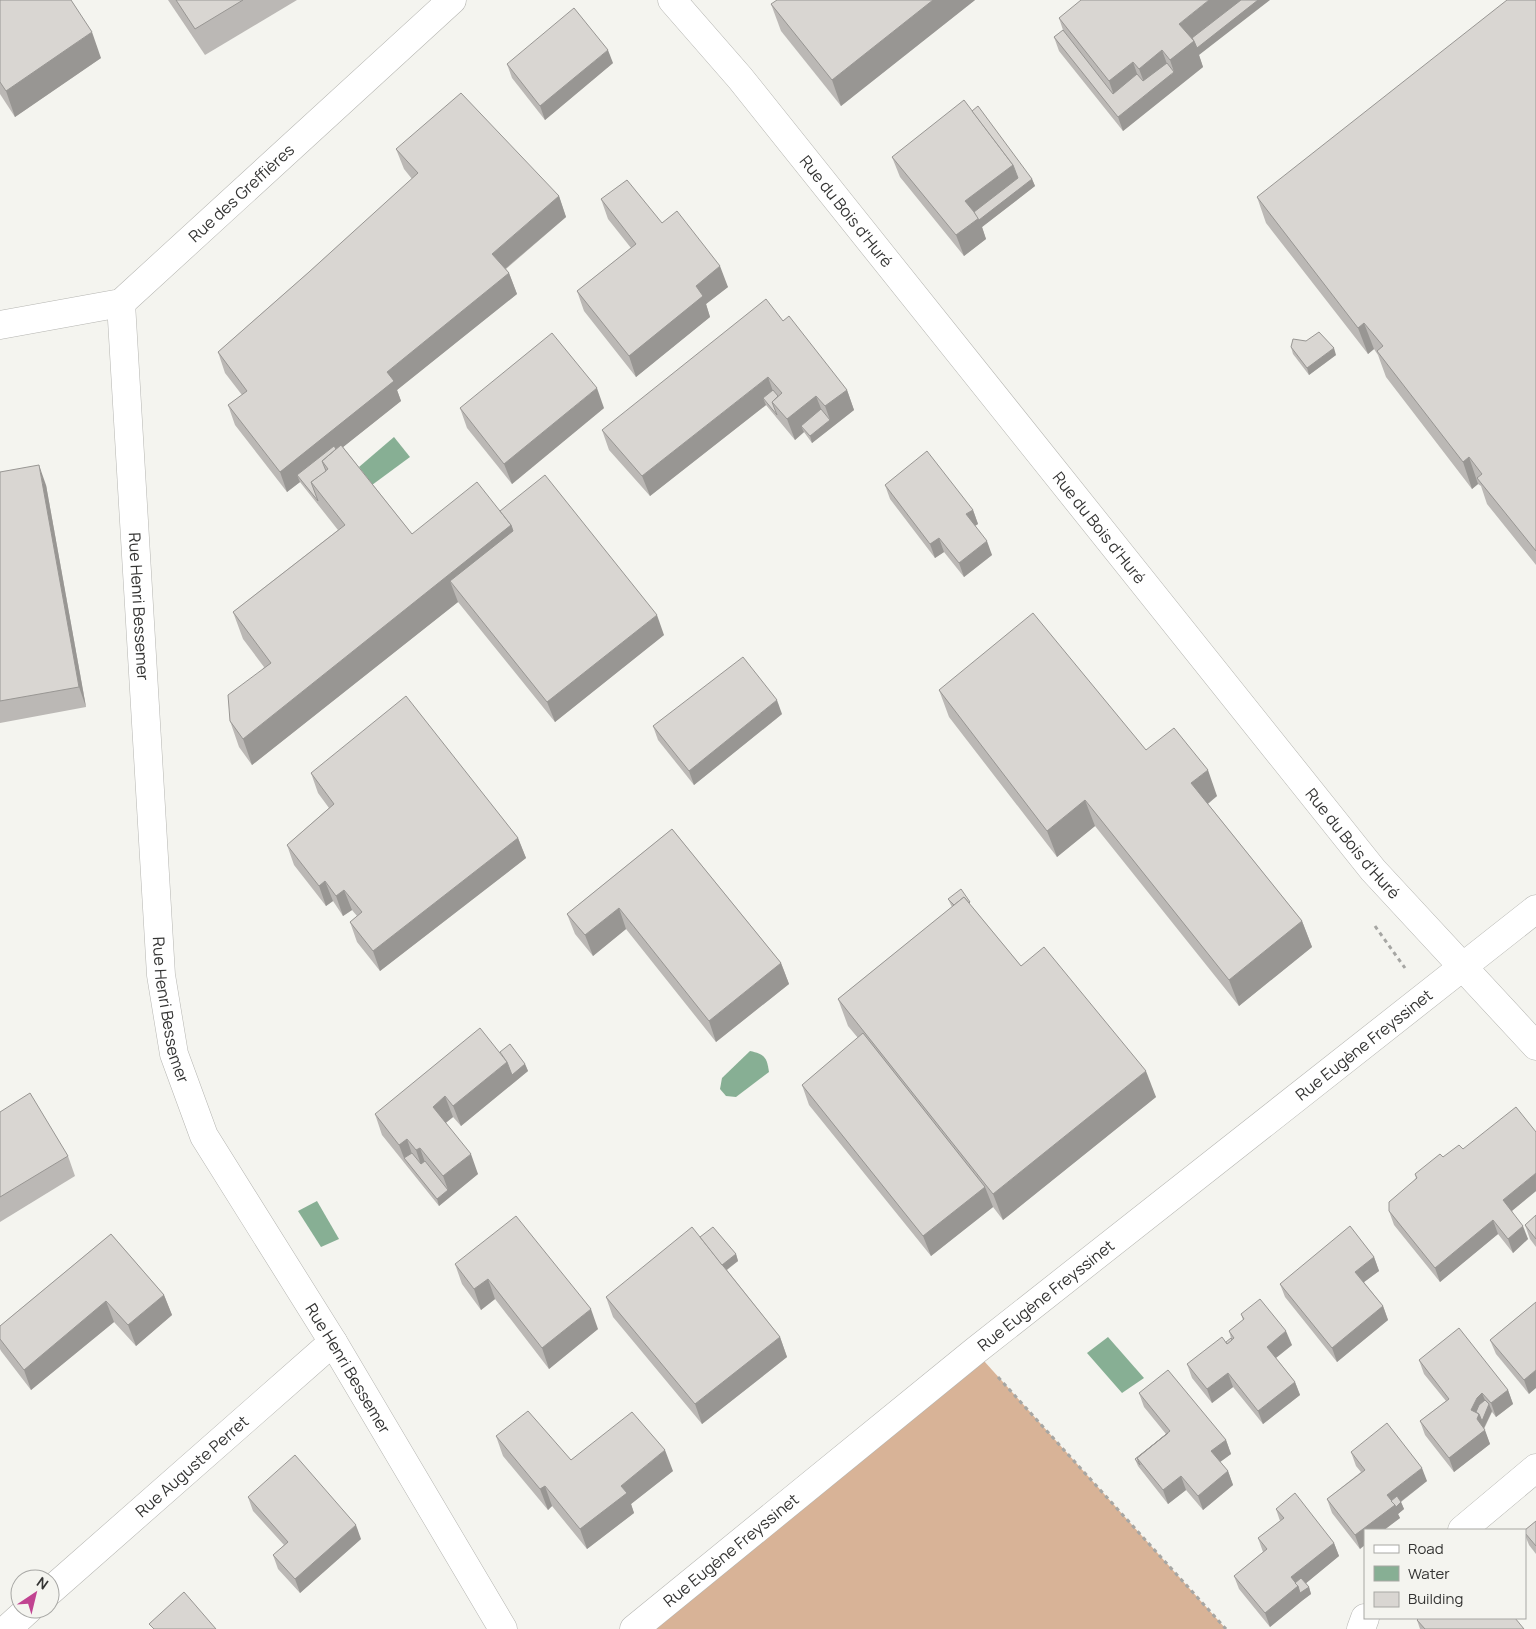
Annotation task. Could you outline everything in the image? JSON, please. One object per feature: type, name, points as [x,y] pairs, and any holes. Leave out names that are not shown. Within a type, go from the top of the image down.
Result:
[{"type":"street","name":"Rue des Greffières","points":[[121,304],[452,0]]},
{"type":"street","name":"Rue du Bois d'Huré","points":[[672,0],[740,78],[1373,870],[1536,1046]]},
{"type":"street","points":[[0,325],[121,304]]},
{"type":"street","name":"Rue Henri Bessemer","points":[[121,304],[161,975],[174,1054],[204,1136],[333,1342],[503,1629]]},
{"type":"street","name":"Rue Eugène Freyssinet","points":[[634,1629],[975,1351],[1536,909]]},
{"type":"street","name":"Rue Auguste Perret","points":[[60,1582],[333,1342]]},
{"type":"street","points":[[1463,1529],[1536,1468]]},
{"type":"street","points":[[6,1629],[18,1619]]},
{"type":"path","points":[[975,1351],[1226,1629]]},
{"type":"shaded area","points":[[975,1351],[1226,1629],[634,1629]]},
{"type":"water","points":[[394,437],[410,457],[372,485],[359,467]]},
{"type":"water","points":[[750,1051],[764,1057],[769,1072],[736,1097],[726,1096],[720,1089],[722,1078]]},
{"type":"water","points":[[317,1201],[339,1239],[321,1247],[298,1211]]},
{"type":"water","points":[[1108,1337],[1144,1378],[1122,1393],[1087,1353]]},
{"type":"building","points":[[0,0],[71,0],[92,32],[6,91],[0,82]]},
{"type":"building","points":[[176,0],[243,0],[195,29]]},
{"type":"building","points":[[777,0],[933,0],[832,80],[771,4]]},
{"type":"building","points":[[1081,0],[1209,0],[1179,24],[1194,41],[1170,60],[1162,50],[1139,69],[1133,62],[1109,81],[1059,18]]},
{"type":"building","points":[[1241,0],[1258,0],[1197,48],[1192,38]]},
{"type":"building","points":[[1507,0],[1536,0],[1536,551],[1477,478],[1482,474],[1469,457],[1463,462],[1377,351],[1383,346],[1364,323],[1358,328],[1257,197]]},
{"type":"building","points":[[574,8],[608,50],[540,106],[507,64]]},
{"type":"building","points":[[1063,30],[1113,94],[1137,74],[1143,81],[1167,63],[1174,72],[1118,117],[1054,37]]},
{"type":"building","points":[[461,93],[559,196],[492,254],[509,273],[387,372],[394,381],[280,472],[228,405],[247,391],[218,352],[418,173],[396,149]]},
{"type":"building","points":[[964,100],[1013,165],[965,201],[979,218],[956,235],[892,157]]},
{"type":"building","points":[[978,106],[1032,179],[979,220],[974,212],[1018,178],[1013,165],[972,111]]},
{"type":"building","points":[[627,180],[662,223],[677,211],[720,266],[696,286],[703,296],[629,356],[577,291],[636,244],[601,199]]},
{"type":"building","points":[[766,299],[783,321],[789,316],[847,390],[825,406],[816,396],[787,419],[772,402],[782,393],[768,377],[642,476],[602,430]]},
{"type":"building","points":[[1319,332],[1334,348],[1307,368],[1291,347],[1293,339],[1306,341]]},
{"type":"building","points":[[552,333],[597,388],[504,464],[460,408]]},
{"type":"building","points":[[773,390],[778,396],[772,402],[777,415],[763,398]]},
{"type":"building","points":[[821,409],[830,420],[810,436],[801,426]]},
{"type":"building","points":[[341,445],[412,534],[477,482],[511,525],[243,739],[230,721],[228,695],[271,663],[233,612],[345,525],[311,482],[328,469],[322,461]]},
{"type":"building","points":[[334,446],[336,449],[322,461],[326,471],[311,482],[318,501],[297,475]]},
{"type":"building","points":[[927,451],[973,510],[966,514],[987,541],[959,563],[939,538],[930,544],[885,485]]},
{"type":"building","points":[[39,465],[79,687],[0,701],[0,472]]},
{"type":"building","points":[[545,475],[657,615],[547,702],[450,581],[513,531],[511,525],[500,511]]},
{"type":"building","points":[[1033,613],[1146,750],[1174,728],[1208,770],[1191,783],[1302,921],[1229,980],[1085,800],[1047,831],[939,690]]},
{"type":"building","points":[[743,657],[777,700],[689,771],[653,726]]},
{"type":"building","points":[[406,696],[518,838],[373,951],[350,922],[362,912],[344,890],[336,896],[325,881],[319,886],[287,845],[334,804],[311,773]]},
{"type":"building","points":[[672,829],[781,963],[709,1021],[619,908],[585,935],[567,914]]},
{"type":"building","points":[[961,889],[970,902],[964,897],[954,905],[948,899]]},
{"type":"building","points":[[964,897],[1021,966],[1044,947],[1146,1071],[993,1194],[838,999]]},
{"type":"building","points":[[480,1028],[507,1062],[453,1106],[445,1096],[433,1107],[471,1154],[443,1176],[420,1148],[416,1150],[407,1139],[399,1145],[375,1114]]},
{"type":"building","points":[[863,1033],[985,1187],[923,1236],[802,1085]]},
{"type":"building","points":[[510,1044],[525,1064],[512,1075],[507,1062],[500,1052]]},
{"type":"building","points":[[30,1093],[68,1156],[0,1197],[0,1112]]},
{"type":"building","points":[[1516,1107],[1536,1132],[1536,1173],[1503,1200],[1523,1226],[1508,1239],[1493,1220],[1435,1268],[1389,1211],[1389,1202],[1417,1178],[1415,1174],[1440,1154],[1443,1157],[1459,1145],[1463,1149]]},
{"type":"building","points":[[412,1153],[421,1164],[425,1161],[448,1190],[437,1199],[404,1158]]},
{"type":"building","points":[[1536,1215],[1536,1239],[1525,1225]]},
{"type":"building","points":[[516,1216],[591,1309],[542,1348],[488,1279],[474,1289],[455,1264]]},
{"type":"building","points":[[1350,1226],[1374,1257],[1355,1272],[1383,1306],[1332,1348],[1280,1284]]},
{"type":"building","points":[[692,1227],[780,1337],[695,1404],[606,1297]]},
{"type":"building","points":[[713,1227],[736,1254],[722,1265],[700,1237]]},
{"type":"building","points":[[111,1234],[164,1295],[128,1325],[106,1301],[24,1370],[0,1339],[0,1326]]},
{"type":"building","points":[[1260,1299],[1286,1331],[1267,1347],[1295,1382],[1258,1411],[1228,1373],[1207,1389],[1187,1364],[1222,1337],[1227,1344],[1234,1338],[1229,1331],[1244,1319],[1241,1314]]},
{"type":"building","points":[[1536,1302],[1536,1370],[1524,1380],[1490,1340]]},
{"type":"building","points":[[1459,1328],[1508,1390],[1491,1403],[1482,1393],[1477,1398],[1471,1410],[1479,1414],[1477,1419],[1485,1430],[1449,1458],[1420,1421],[1449,1399],[1419,1360]]},
{"type":"building","points":[[1168,1370],[1226,1440],[1211,1451],[1228,1471],[1198,1496],[1181,1476],[1163,1490],[1137,1458],[1170,1431],[1139,1393]]},
{"type":"building","points":[[1485,1400],[1489,1404],[1482,1421],[1476,1412],[1479,1405]]},
{"type":"building","points":[[528,1411],[571,1460],[632,1412],[665,1450],[621,1486],[627,1493],[580,1529],[545,1486],[540,1489],[496,1436]]},
{"type":"building","points":[[1387,1423],[1422,1468],[1387,1495],[1395,1505],[1355,1535],[1327,1499],[1365,1470],[1351,1452]]},
{"type":"building","points":[[1168,1433],[1137,1458],[1140,1465],[1135,1459]]},
{"type":"building","points":[[295,1455],[356,1525],[295,1579],[273,1555],[288,1542],[248,1497]]},
{"type":"building","points":[[1295,1493],[1334,1543],[1291,1577],[1298,1586],[1265,1613],[1234,1576],[1267,1549],[1258,1538],[1284,1518],[1276,1509]]},
{"type":"building","points":[[1397,1496],[1401,1502],[1396,1507],[1391,1501]]},
{"type":"building","points":[[1536,1521],[1536,1546],[1526,1534],[1526,1529]]},
{"type":"building","points":[[1301,1578],[1309,1587],[1300,1593],[1295,1583]]},
{"type":"building","points":[[184,1592],[216,1629],[154,1629],[149,1624]]},
{"type":"building","points":[[1516,1619],[1524,1629],[1425,1629],[1417,1620]]}]
